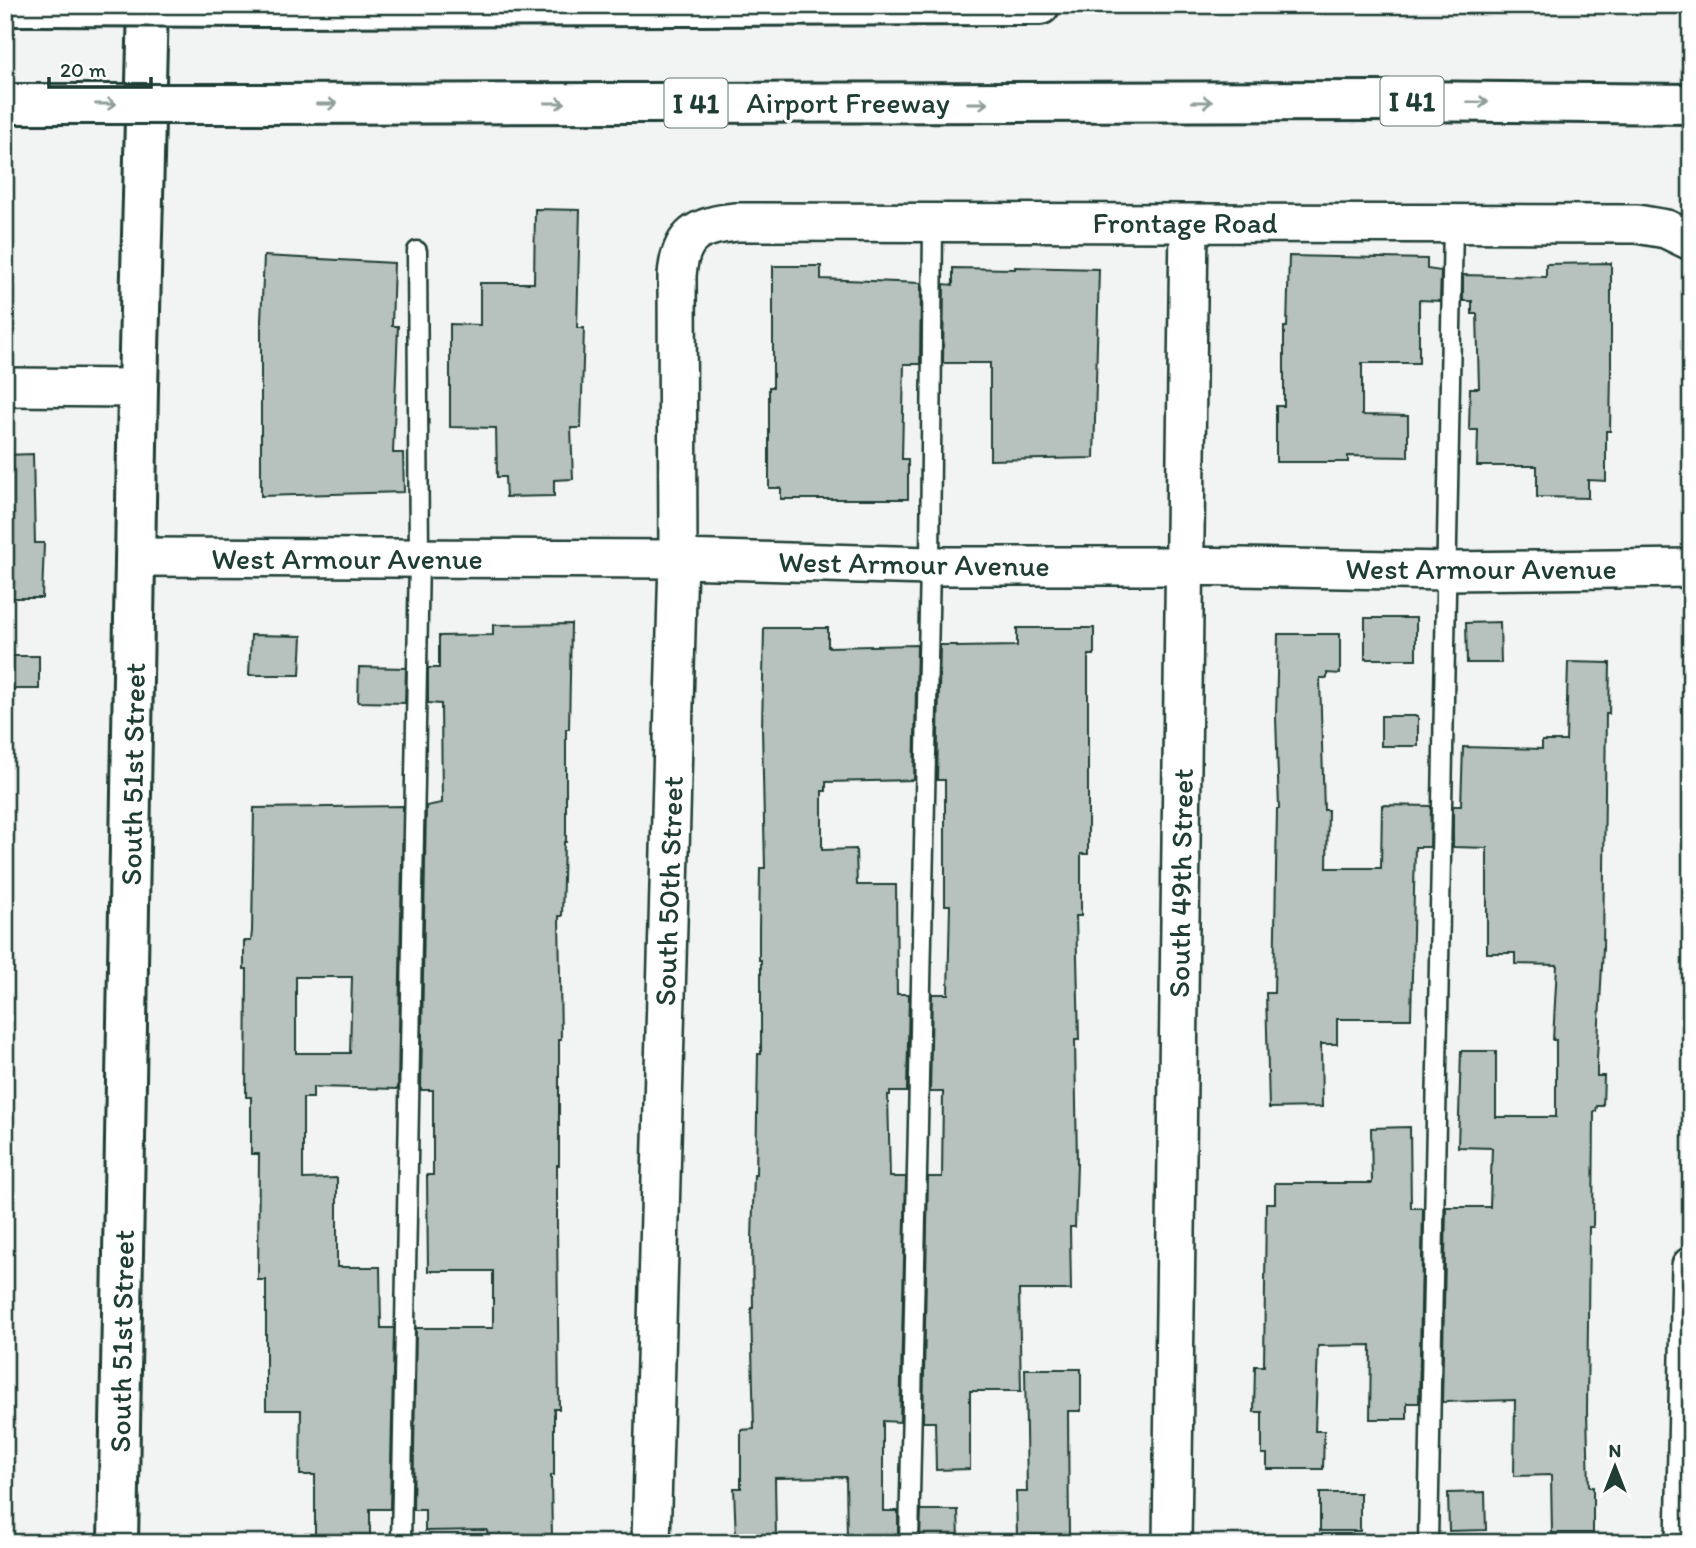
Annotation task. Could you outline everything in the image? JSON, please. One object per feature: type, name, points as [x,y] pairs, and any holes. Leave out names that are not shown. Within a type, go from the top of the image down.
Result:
[{"type":"main road","name":"South 51st Street","points":[[118,1543],[138,388],[148,5]]},
{"type":"main road","points":[[22,6],[1040,5]]},
{"type":"main road","name":"Airport Freeway","points":[[22,104],[1416,101],[1691,104]]},
{"type":"street","name":"Frontage Road","points":[[687,240],[699,229],[737,222],[1646,225],[1676,233],[1688,240]]},
{"type":"street","name":"South 49th Street","points":[[1172,1543],[1189,223]]},
{"type":"street","name":"South 50th Street","points":[[651,1543],[678,559],[677,276],[680,252],[687,240]]},
{"type":"street","points":[[5,387],[138,388]]},
{"type":"street","name":"West Armour Avenue","points":[[137,557],[678,559],[930,566],[1185,566],[1446,571],[1691,568]]},
{"type":"street","points":[[1685,1543],[1691,1266]]},
{"type":"lane","points":[[909,1543],[930,566],[933,223]]},
{"type":"lane","points":[[1428,1543],[1453,224]]},
{"type":"lane","points":[[401,1543],[419,559],[417,251]]},
{"type":"building","points":[[535,209],[580,210],[577,328],[584,328],[581,428],[571,428],[573,479],[554,480],[554,496],[506,497],[505,477],[497,477],[496,428],[450,427],[450,324],[480,325],[480,283],[534,283]]},
{"type":"building","points":[[264,256],[394,263],[392,326],[398,326],[393,453],[403,453],[404,492],[261,496],[261,321]]},
{"type":"building","points":[[1289,256],[1427,259],[1427,269],[1441,271],[1440,301],[1419,300],[1419,363],[1362,363],[1362,415],[1408,416],[1408,457],[1348,456],[1348,462],[1276,462],[1276,406],[1284,406],[1284,327],[1287,327]]},
{"type":"building","points":[[1611,263],[1610,431],[1606,431],[1606,481],[1588,480],[1588,498],[1537,497],[1537,466],[1477,466],[1478,430],[1469,430],[1470,388],[1479,388],[1477,314],[1472,314],[1472,301],[1463,301],[1463,275],[1546,277],[1546,264]]},
{"type":"building","points":[[773,266],[821,266],[821,279],[921,283],[920,364],[904,364],[902,459],[908,459],[908,499],[781,499],[781,488],[769,488],[769,387],[773,387]]},
{"type":"building","points":[[953,268],[1099,269],[1094,458],[990,460],[990,363],[943,363],[944,284],[953,285]]},
{"type":"building","points":[[33,454],[35,543],[44,543],[42,598],[5,598],[5,455]]},
{"type":"building","points":[[1365,618],[1416,618],[1416,659],[1365,659]]},
{"type":"building","points":[[1500,622],[1501,663],[1467,663],[1466,623]]},
{"type":"building","points":[[571,624],[569,729],[566,729],[566,842],[562,916],[559,916],[559,1409],[554,1409],[552,1538],[488,1538],[487,1530],[425,1531],[425,1510],[413,1510],[416,1328],[493,1328],[493,1271],[428,1271],[427,1175],[433,1175],[433,1090],[421,1090],[426,806],[442,803],[441,704],[428,703],[428,668],[439,668],[439,636],[493,635],[493,625]]},
{"type":"building","points":[[764,628],[828,628],[828,647],[917,645],[914,780],[826,782],[826,791],[822,791],[822,850],[856,849],[857,885],[896,885],[897,994],[909,994],[907,1092],[890,1092],[888,1095],[890,1177],[906,1177],[900,1422],[883,1421],[883,1511],[898,1511],[898,1540],[847,1540],[846,1477],[775,1478],[776,1538],[736,1539],[734,1488],[741,1488],[741,1430],[754,1429],[751,1308],[758,1054],[761,1054],[760,868],[765,868],[762,729]]},
{"type":"building","points":[[1017,628],[1094,628],[1094,655],[1088,655],[1088,854],[1081,854],[1081,916],[1076,916],[1079,1040],[1075,1040],[1077,1164],[1075,1227],[1070,1227],[1071,1290],[1019,1290],[1021,1391],[970,1391],[970,1469],[936,1470],[935,1422],[923,1422],[928,1177],[942,1177],[943,1092],[930,1092],[932,994],[948,994],[950,905],[945,905],[945,780],[937,780],[940,645],[1017,646]]},
{"type":"building","points":[[1278,634],[1340,634],[1340,674],[1327,673],[1327,678],[1320,678],[1324,810],[1328,810],[1327,868],[1381,868],[1382,805],[1431,806],[1430,847],[1415,847],[1411,1019],[1337,1019],[1337,1044],[1321,1044],[1322,1107],[1269,1108],[1266,993],[1274,993],[1279,809],[1276,717]]},
{"type":"building","points":[[251,635],[302,636],[300,675],[249,675]]},
{"type":"building","points":[[5,656],[39,656],[39,689],[5,689]]},
{"type":"building","points":[[1568,662],[1610,663],[1609,714],[1606,714],[1603,948],[1597,1058],[1597,1076],[1604,1076],[1603,1106],[1597,1106],[1594,1111],[1593,1227],[1589,1227],[1587,1412],[1589,1487],[1593,1487],[1593,1533],[1552,1533],[1551,1475],[1514,1476],[1515,1400],[1442,1402],[1446,1207],[1490,1207],[1492,1148],[1458,1147],[1461,1051],[1496,1051],[1496,1117],[1556,1117],[1556,1040],[1553,1040],[1557,965],[1515,964],[1515,953],[1487,953],[1487,848],[1453,847],[1453,806],[1461,806],[1463,747],[1542,749],[1542,741],[1566,741]]},
{"type":"building","points":[[359,667],[406,668],[405,703],[358,702]]},
{"type":"building","points":[[1381,716],[1418,716],[1418,746],[1381,746]]},
{"type":"building","points":[[403,806],[398,1089],[313,1087],[313,1098],[303,1098],[303,1179],[337,1178],[337,1267],[380,1267],[381,1328],[394,1328],[390,1509],[370,1509],[370,1541],[315,1543],[315,1475],[300,1475],[301,1410],[266,1410],[266,1280],[258,1280],[259,1154],[251,1154],[251,1097],[246,1097],[247,969],[244,969],[244,941],[251,941],[252,931],[254,808]],"holes":[[[296,977],[352,977],[350,1053],[296,1053]]]},
{"type":"building","points":[[1410,1127],[1411,1208],[1423,1208],[1419,1403],[1407,1403],[1407,1419],[1370,1419],[1371,1345],[1318,1346],[1315,1431],[1324,1431],[1323,1469],[1267,1469],[1267,1454],[1262,1454],[1262,1412],[1254,1412],[1255,1366],[1264,1366],[1266,1203],[1275,1203],[1275,1183],[1372,1183],[1371,1128]]},
{"type":"building","points":[[1025,1369],[1081,1369],[1081,1411],[1068,1411],[1069,1535],[1017,1536],[1016,1492],[1027,1492]]},
{"type":"building","points":[[1485,1492],[1486,1530],[1449,1531],[1448,1493]]},
{"type":"building","points":[[1320,1493],[1360,1493],[1360,1531],[1320,1531]]},
{"type":"building","points":[[921,1510],[958,1510],[959,1539],[920,1539]]}]
